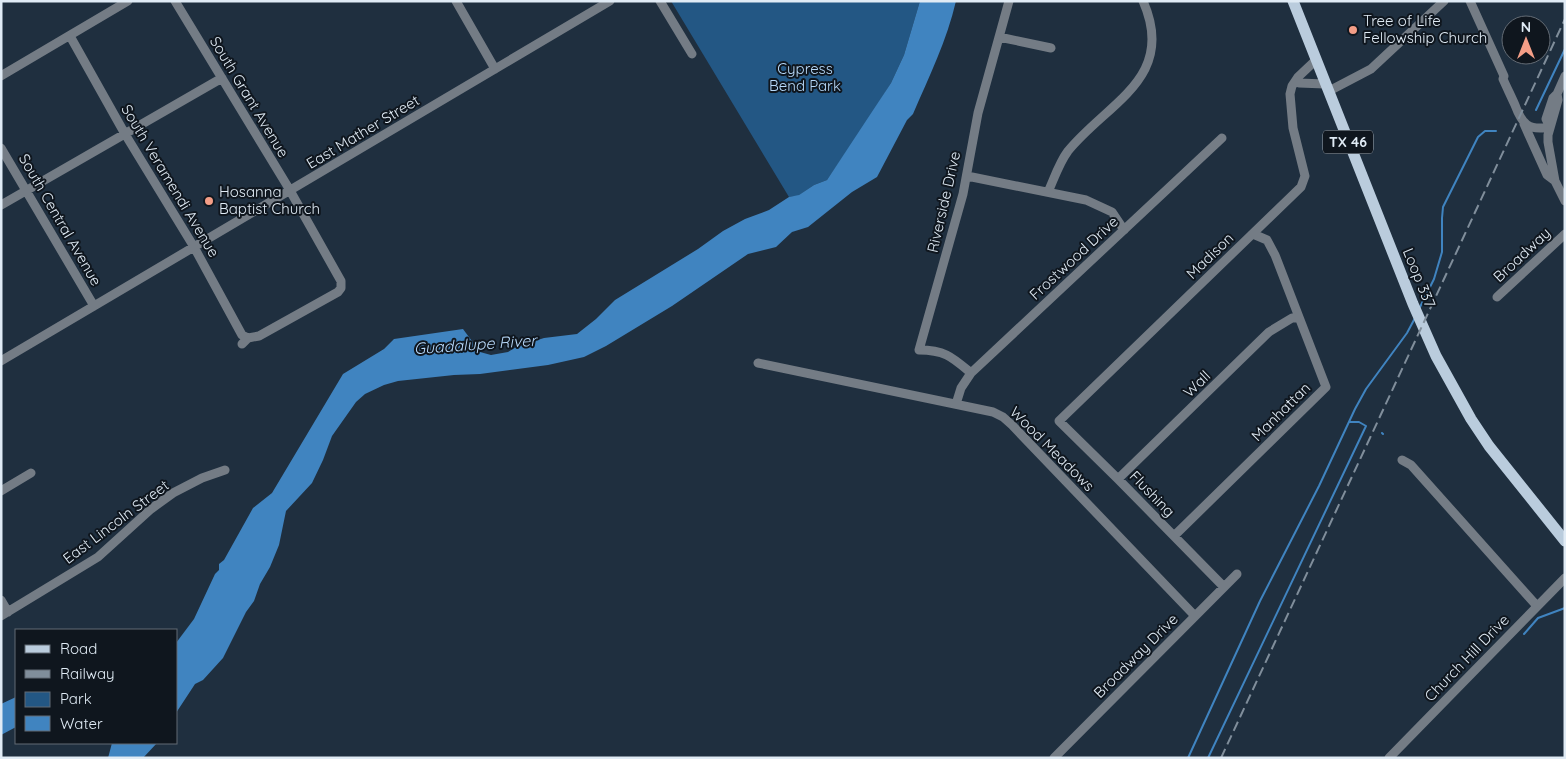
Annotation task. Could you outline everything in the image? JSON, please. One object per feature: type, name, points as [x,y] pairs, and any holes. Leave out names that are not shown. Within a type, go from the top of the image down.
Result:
[{"type":"main road","name":"Loop 337","points":[[1293,1],[1404,282],[1445,374],[1489,446],[1565,541]]},
{"type":"street","points":[[1,76],[128,1]]},
{"type":"street","name":"South Grant Avenue","points":[[175,1],[341,279],[342,286],[338,292],[259,336],[245,341]]},
{"type":"street","points":[[456,1],[496,69]]},
{"type":"street","name":"East Mather Street","points":[[1,361],[290,192],[610,1]]},
{"type":"street","points":[[660,1],[692,54]]},
{"type":"street","name":"Riverside Drive","points":[[971,373],[951,356],[931,350],[919,350],[967,176],[975,127],[1009,1]]},
{"type":"street","points":[[1048,192],[1067,153],[1083,135],[1122,100],[1148,65],[1152,25],[1143,1]]},
{"type":"street","points":[[1296,82],[1327,88],[1360,75],[1385,58],[1444,1]]},
{"type":"street","points":[[1470,1],[1504,76],[1503,79],[1520,119],[1539,159],[1548,174],[1555,181]]},
{"type":"street","name":"South Veramendi Avenue","points":[[70,36],[125,134],[194,247],[245,341]]},
{"type":"street","points":[[999,37],[1051,48]]},
{"type":"street","name":"Madison","points":[[1059,422],[1301,187],[1305,180],[1305,172],[1294,128],[1290,89],[1298,77],[1316,60]]},
{"type":"street","points":[[1504,76],[1508,78],[1527,118],[1550,127]]},
{"type":"street","points":[[1565,76],[1558,94],[1553,123],[1548,135],[1555,181],[1565,201]]},
{"type":"street","points":[[1,205],[222,78]]},
{"type":"street","points":[[1524,124],[1537,128],[1550,127]]},
{"type":"street","name":"Frostwood Drive","points":[[956,404],[961,388],[971,373],[1222,138]]},
{"type":"street","name":"South Central Avenue","points":[[1,148],[94,306]]},
{"type":"street","points":[[967,176],[1086,200],[1112,212],[1124,230]]},
{"type":"street","name":"Manhattan","points":[[1174,536],[1326,387],[1271,245],[1267,240],[1252,234]]},
{"type":"street","name":"Broadway","points":[[1497,297],[1565,234]]},
{"type":"street","name":"Wall","points":[[1118,479],[1269,332],[1292,318],[1299,318]]},
{"type":"street","name":"Wood Meadows","points":[[758,362],[993,412],[1008,421],[1195,616]]},
{"type":"street","name":"Flushing","points":[[1059,422],[1224,587]]},
{"type":"street","points":[[1402,460],[1411,466],[1537,606]]},
{"type":"street","name":"East Lincoln Street","points":[[5,614],[98,557],[151,509],[173,493],[202,478],[225,470]]},
{"type":"street","points":[[1,490],[31,473]]},
{"type":"street","name":"Broadway Drive","points":[[1054,758],[1237,574]]},
{"type":"street","name":"Church Hill Drive","points":[[1389,758],[1565,578]]},
{"type":"street","points":[[1,600],[5,614]]},
{"type":"green space","name":"Cypress Bend Park","points":[[671,1],[920,1],[904,55],[891,83],[864,126],[827,180],[814,185],[798,196],[789,197]]},
{"type":"water","points":[[920,1],[956,1],[943,44],[913,114],[907,120],[877,177],[852,192],[808,227],[792,232],[776,247],[748,254],[672,306],[606,346],[584,357],[548,365],[480,374],[398,381],[365,394],[356,402],[332,436],[312,483],[286,511],[279,545],[270,567],[223,658],[203,680],[195,684],[178,710],[178,640],[194,619],[215,574],[219,570],[219,564],[224,560],[253,508],[272,493],[343,374],[384,349],[394,339],[463,329],[480,352],[491,355],[508,352],[516,347],[544,338],[577,334],[615,300],[698,249],[723,231],[827,180],[891,83],[904,55]]},
{"type":"water","points":[[15,697],[15,728],[1,735],[1,704]]},
{"type":"water","points":[[112,744],[156,744],[143,758],[108,758]]},
{"type":"waterway","points":[[1536,110],[1565,49]]},
{"type":"waterway","points":[[1420,307],[1434,279],[1442,252],[1443,207],[1478,137],[1485,131],[1496,131]]},
{"type":"waterway","points":[[1188,758],[1260,601],[1319,486],[1355,409],[1366,389],[1407,333],[1415,318]]},
{"type":"waterway","points":[[1208,758],[1366,426],[1359,422],[1349,422]]},
{"type":"waterway","points":[[1524,634],[1538,618],[1565,608]]},
{"type":"railway","points":[[1221,758],[1565,19]]},
{"type":"place","name":"Tree of Life Fellowship Church","points":[[1353,30]]},
{"type":"place","name":"Hosanna Baptist Church","points":[[209,201]]},
{"type":"water label","name":"Guadalupe River","points":[[475,344]]}]
